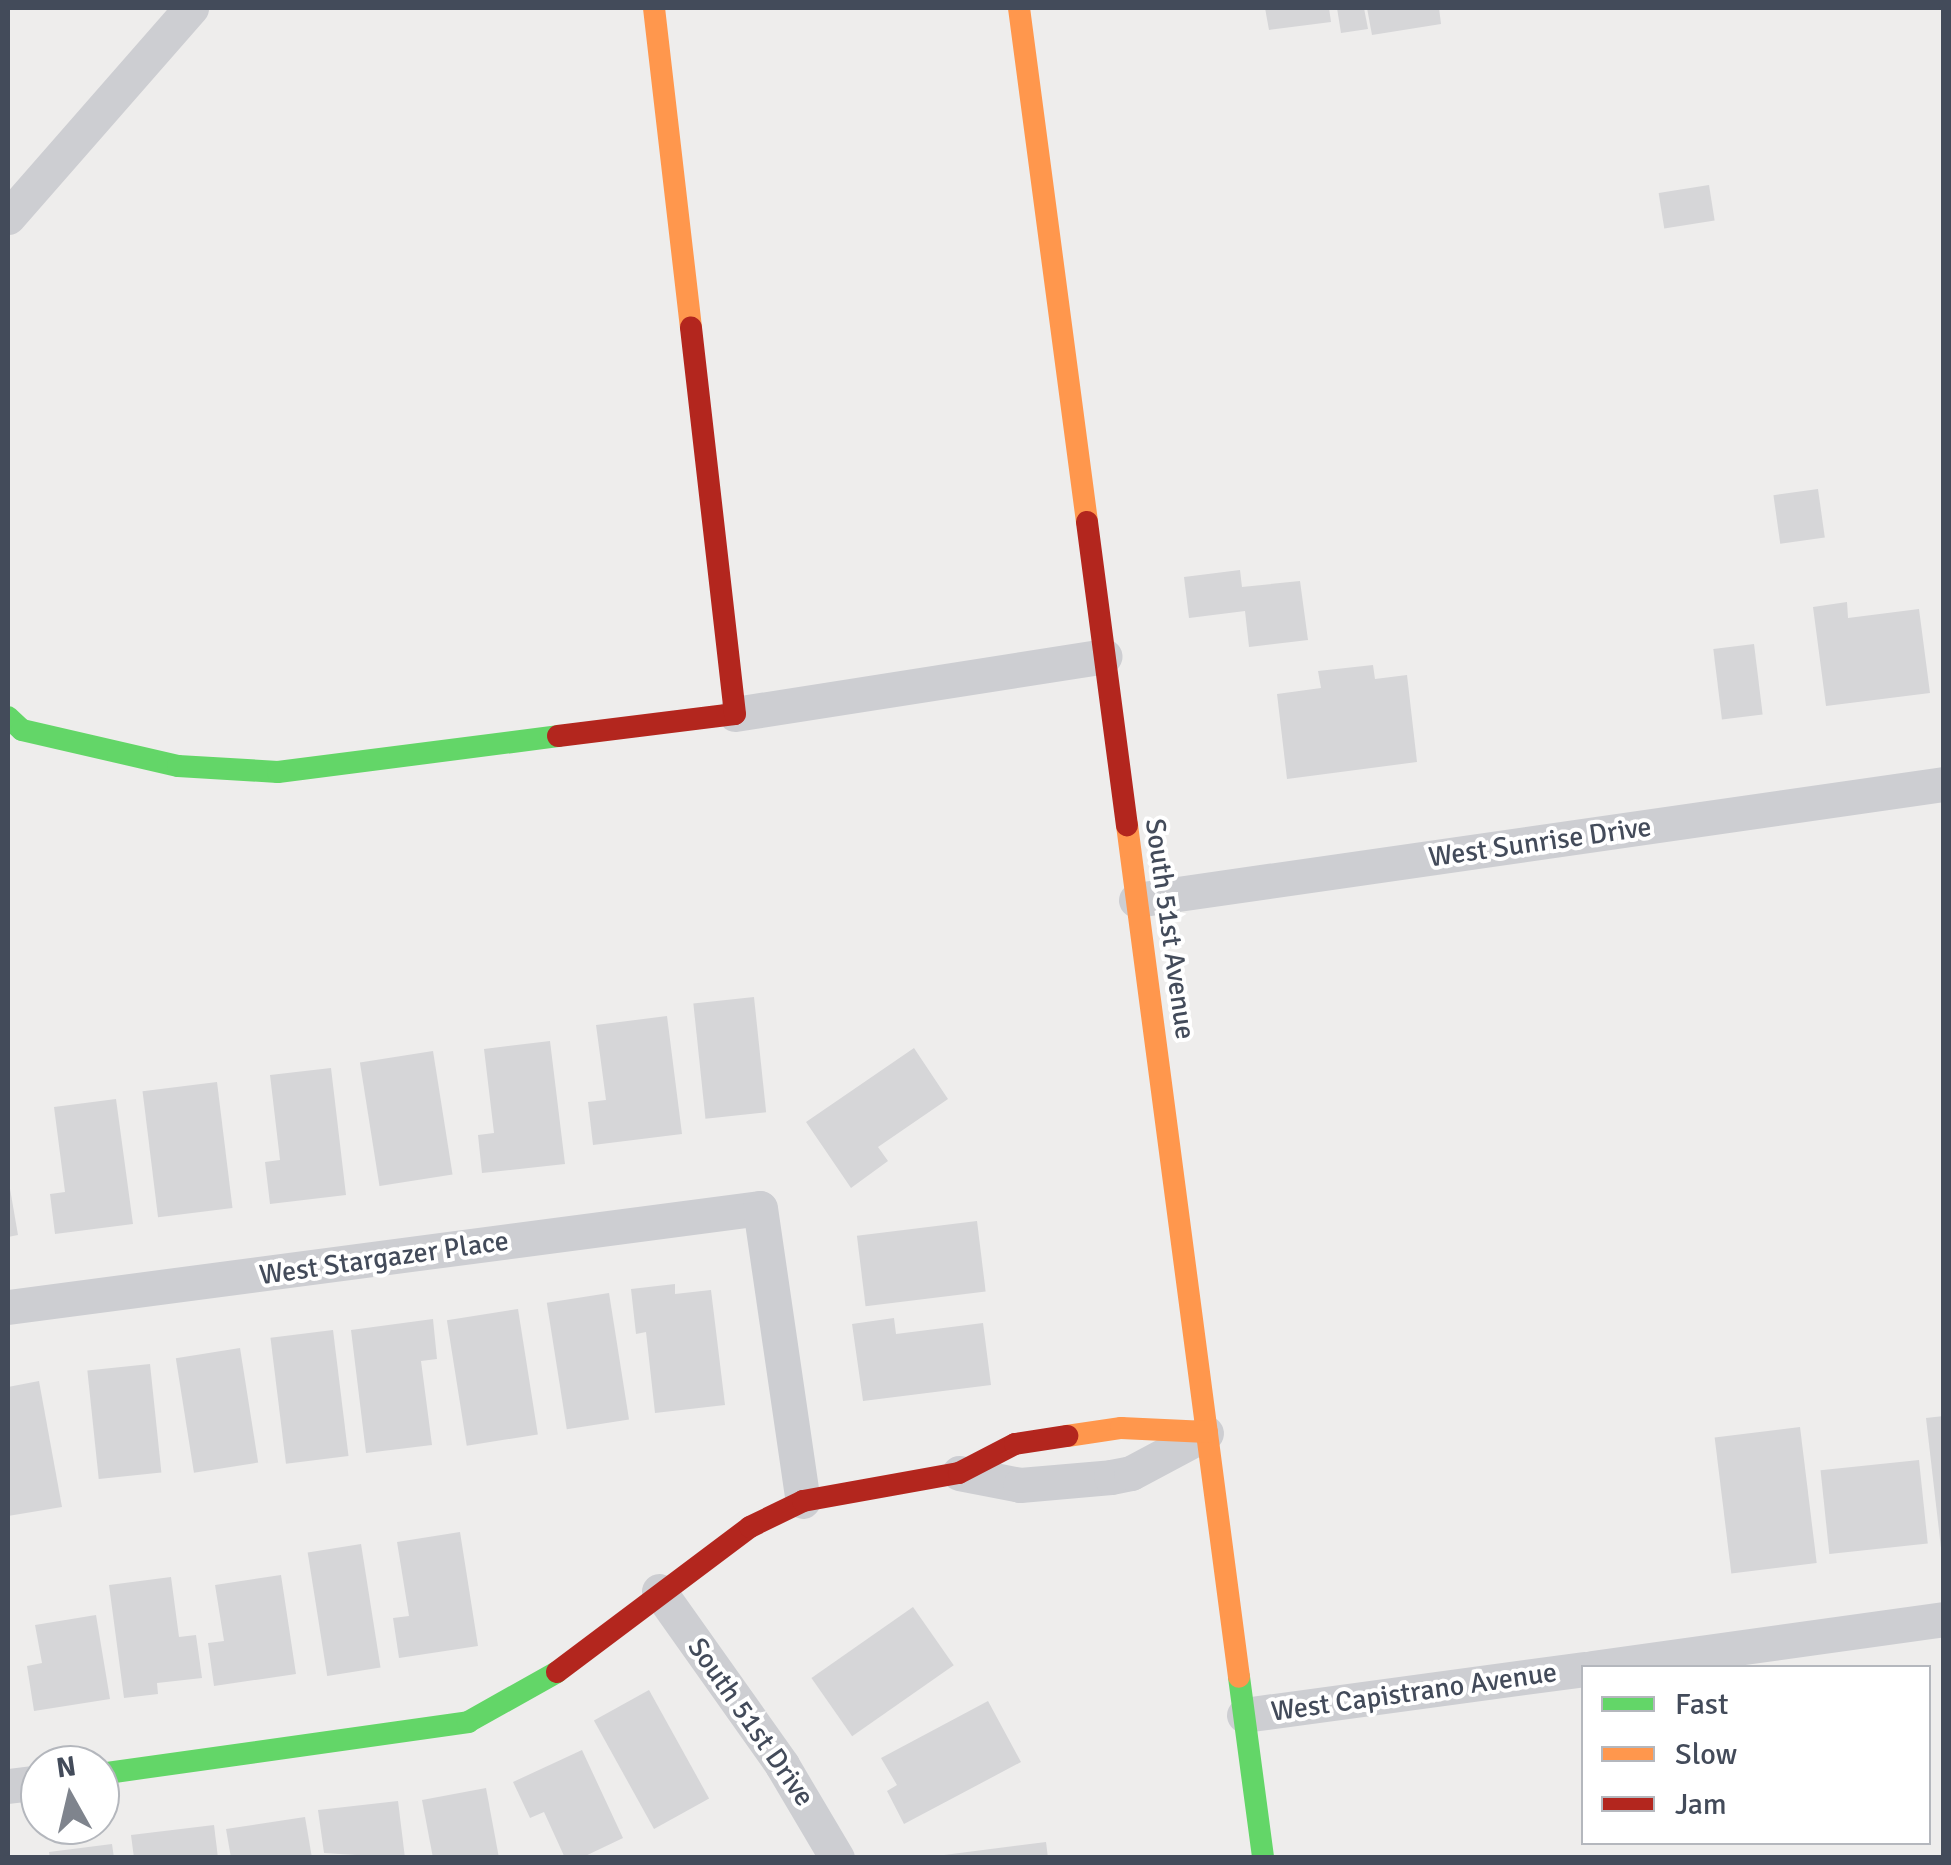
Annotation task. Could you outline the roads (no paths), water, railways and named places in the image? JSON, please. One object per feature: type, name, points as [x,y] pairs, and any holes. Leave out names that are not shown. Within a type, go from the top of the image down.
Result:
[{"type":"street","points":[[8,217],[191,8]]},
{"type":"street","points":[[654,8],[735,714]]},
{"type":"street","name":"South 51st Avenue","points":[[1019,8],[1263,1858]]},
{"type":"street","points":[[8,717],[22,730],[178,766],[278,772],[735,714],[1104,656]]},
{"type":"street","name":"West Sunrise Drive","points":[[1136,900],[1944,784]]},
{"type":"street","name":"West Stargazer Place","points":[[8,1307],[760,1208],[803,1501]]},
{"type":"street","points":[[120,1771],[468,1722],[536,1689],[658,1591],[750,1528],[803,1501],[959,1473],[1016,1444],[1121,1428],[1206,1432]]},
{"type":"street","points":[[959,1473],[1020,1484],[1112,1477],[1131,1473],[1206,1432]]},
{"type":"street","name":"South 51st Drive","points":[[658,1591],[803,1796],[837,1858]]},
{"type":"street","name":"West Capistrano Avenue","points":[[1614,1665],[1944,1619]]},
{"type":"street","name":"West Capistrano Avenue","points":[[1244,1716],[1581,1669]]}]
